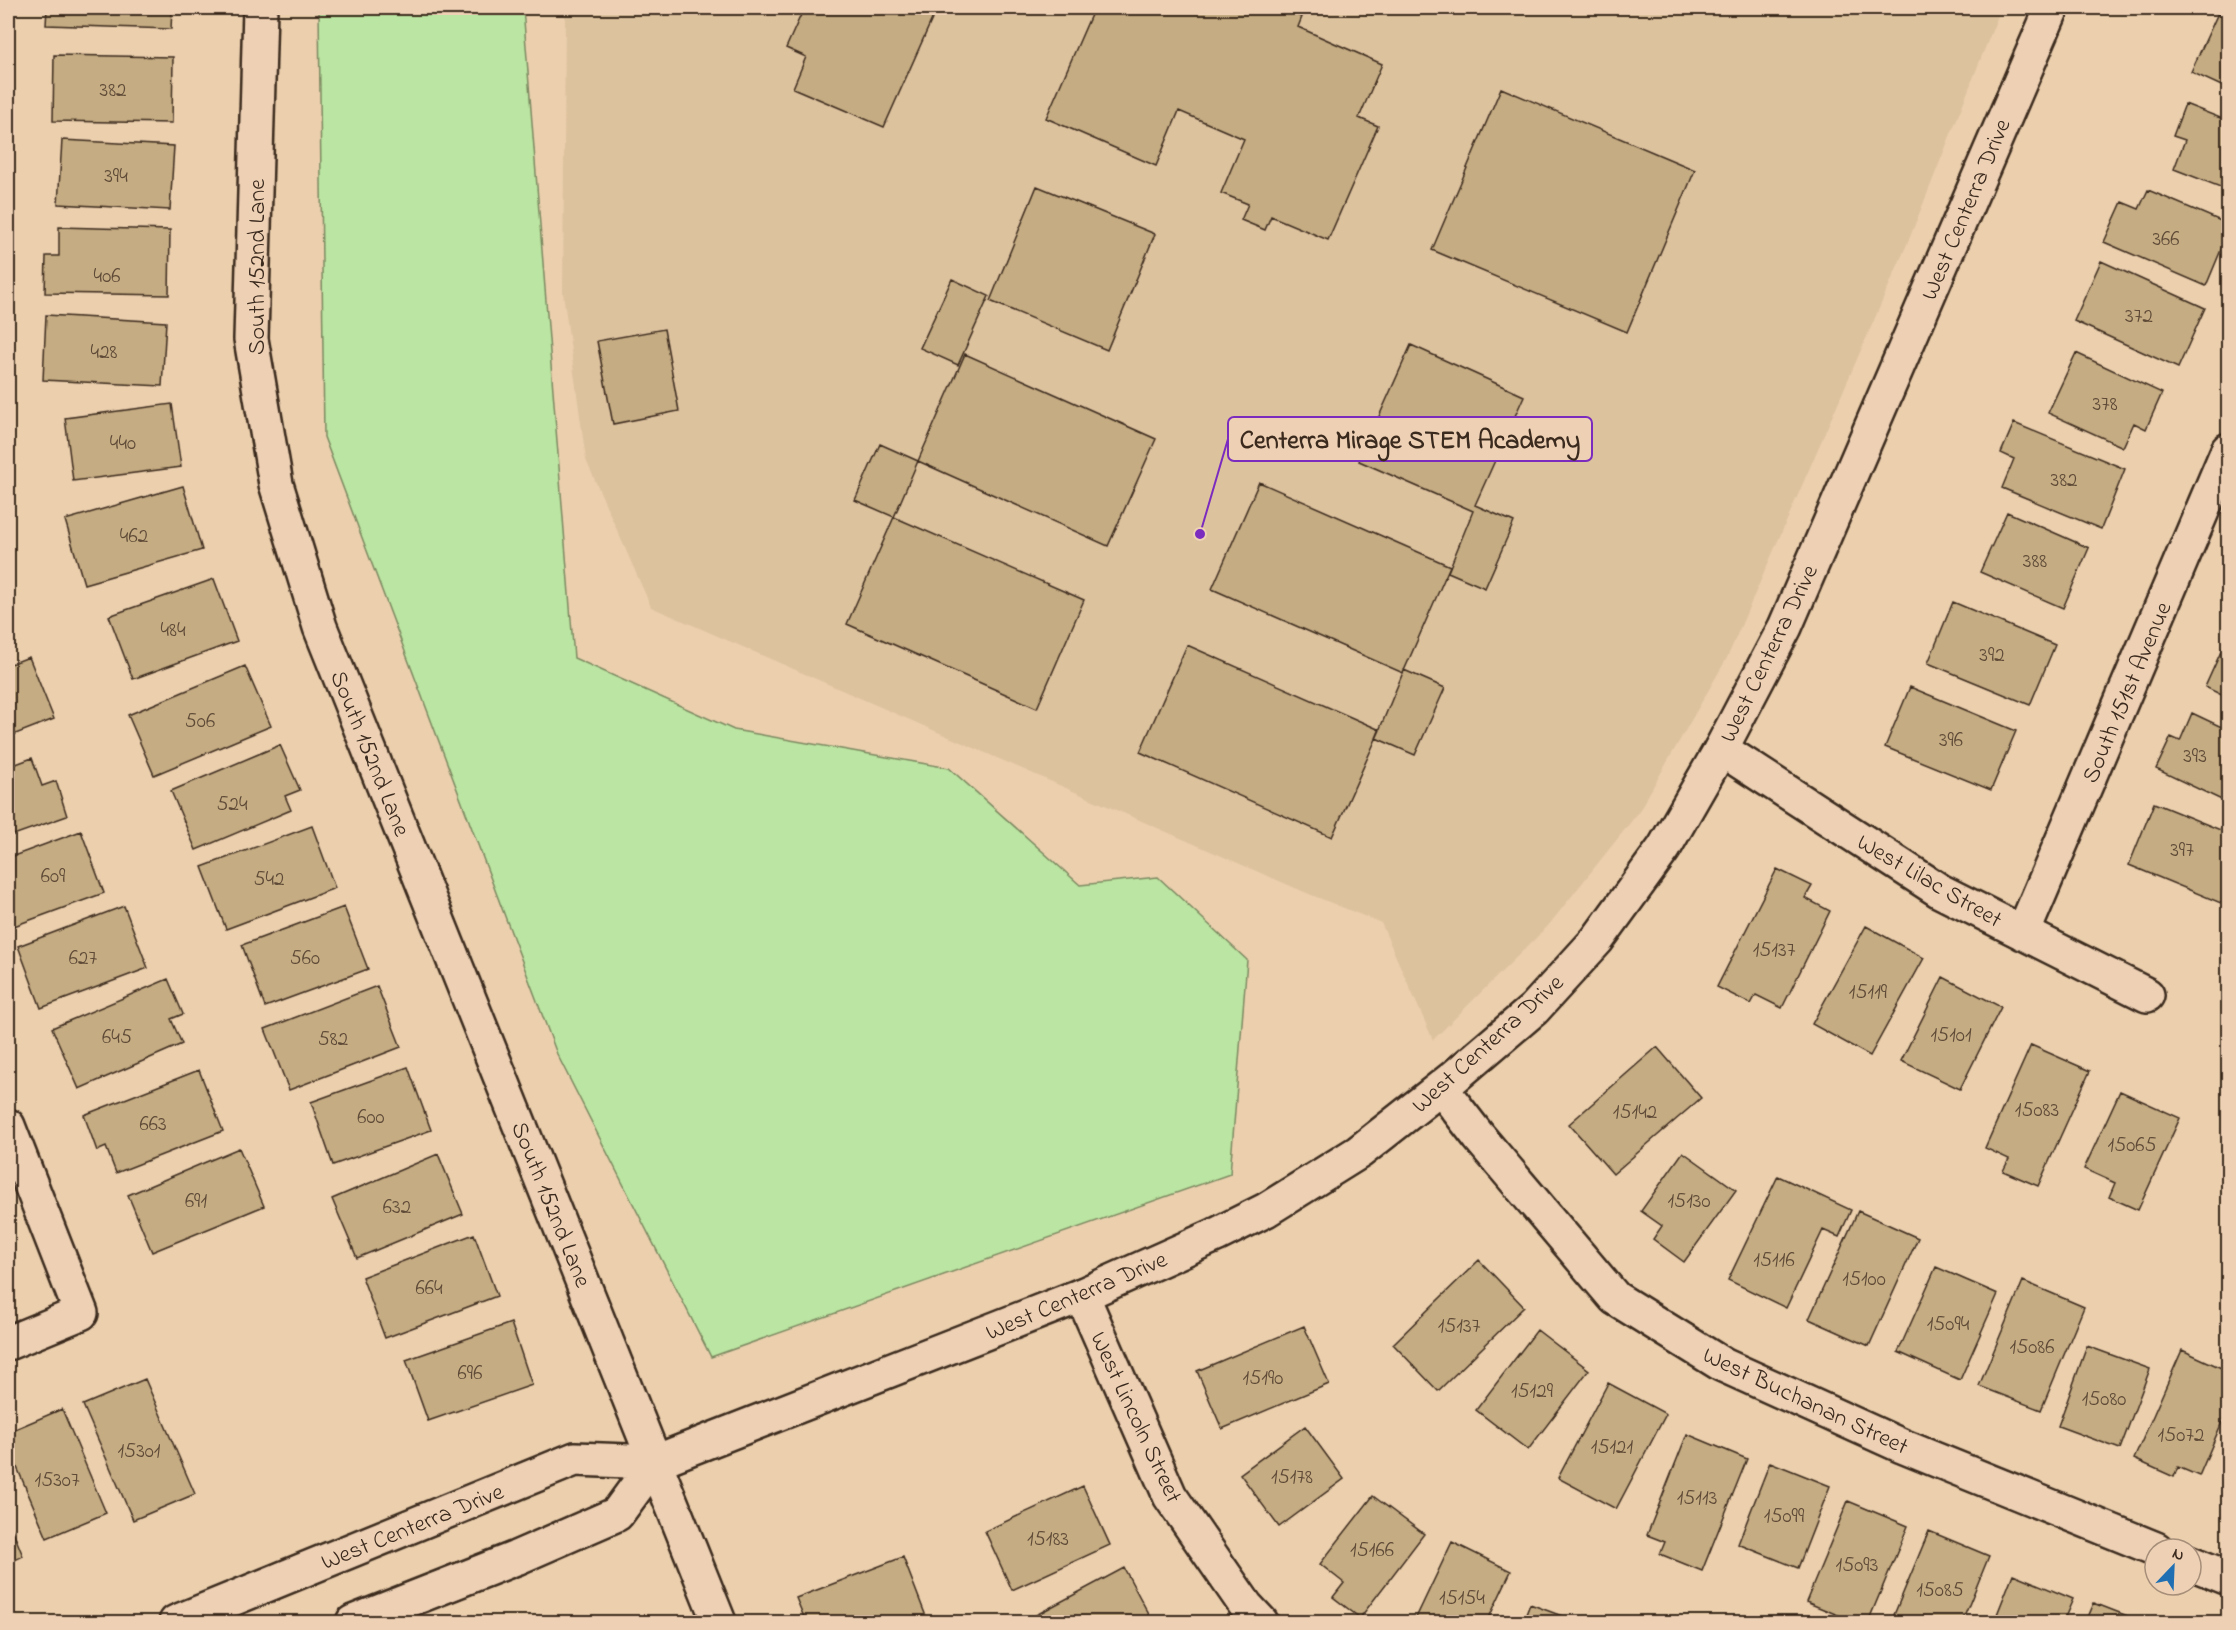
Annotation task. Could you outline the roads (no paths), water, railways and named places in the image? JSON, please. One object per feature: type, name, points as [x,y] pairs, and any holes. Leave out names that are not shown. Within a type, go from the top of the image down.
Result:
[{"type":"street","name":"South 152nd Lane","points":[[260,8],[250,339],[276,484],[320,627],[719,1623]]},
{"type":"street","name":"West Centerra Drive","points":[[176,1623],[575,1459],[655,1462],[1082,1295],[1216,1235],[1266,1210],[1359,1152],[1441,1088],[1534,1009],[1598,940],[1664,848],[1721,749],[1785,627],[2052,8]]},
{"type":"street","name":"South 151st Avenue","points":[[2023,933],[2229,450]]},
{"type":"street","name":"West Lilac Street","points":[[1721,749],[1940,891],[2147,995]]},
{"type":"street","name":"West Buchanan Street","points":[[1441,1088],[1479,1137],[1615,1298],[1723,1365],[1902,1446],[2143,1544]]},
{"type":"street","points":[[8,1126],[81,1313],[8,1342]]},
{"type":"street","name":"West Lincoln Street","points":[[1082,1295],[1170,1496],[1246,1606],[1261,1623]]},
{"type":"street","points":[[353,1623],[516,1558],[617,1514],[655,1462]]},
{"type":"street","points":[[2203,1568],[2229,1578]]},
{"type":"place","name":"Centerra Mirage STEM Academy","points":[[1200,534]]}]
